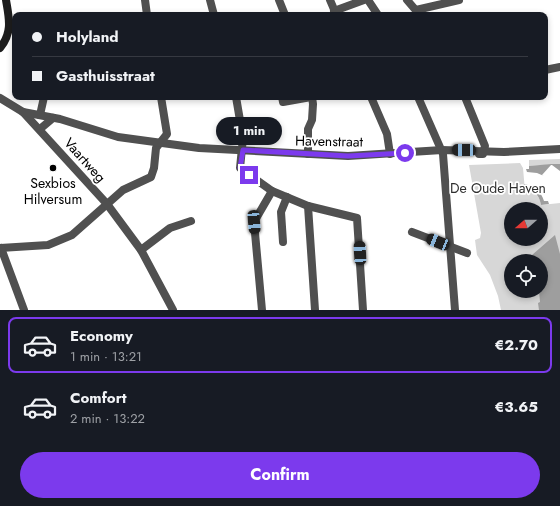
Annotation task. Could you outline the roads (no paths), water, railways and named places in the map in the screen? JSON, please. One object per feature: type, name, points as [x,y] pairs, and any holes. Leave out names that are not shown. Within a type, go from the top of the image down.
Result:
[{"type":"main road","points":[[0,48],[7,38],[12,24],[6,0]]},
{"type":"street","points":[[145,0],[147,12]]},
{"type":"street","points":[[210,0],[213,12]]},
{"type":"street","points":[[279,0],[284,12]]},
{"type":"street","points":[[330,0],[335,12]]},
{"type":"street","points":[[337,12],[364,0]]},
{"type":"street","points":[[368,0],[376,12]]},
{"type":"street","points":[[408,0],[417,12]]},
{"type":"street","points":[[421,12],[459,0]]},
{"type":"street","points":[[548,69],[560,67]]},
{"type":"street","name":"Vaartweg","points":[[0,98],[23,112],[107,204],[141,250],[173,310]]},
{"type":"street","points":[[41,113],[43,100]]},
{"type":"street","points":[[24,310],[1,248],[48,245],[72,235],[123,190],[151,177],[158,145],[168,134],[162,100]]},
{"type":"street","points":[[237,100],[243,138],[240,168],[272,191],[308,206],[357,218],[363,310]]},
{"type":"street","points":[[283,100],[283,102],[294,100]]},
{"type":"street","points":[[308,154],[308,129],[312,120],[312,100]]},
{"type":"street","points":[[372,100],[387,134],[390,154]]},
{"type":"street","points":[[419,100],[442,152],[455,310]]},
{"type":"street","points":[[466,100],[485,146],[484,152]]},
{"type":"street","name":"Havenstraat","points":[[23,112],[41,113],[53,118],[77,123],[118,137],[158,145],[199,148],[348,156],[442,152],[525,151],[560,148]]},
{"type":"street","points":[[40,129],[53,118]]},
{"type":"street","points":[[262,310],[254,222],[272,191]]},
{"type":"street","points":[[283,242],[281,212],[287,197]]},
{"type":"street","points":[[308,206],[315,310]]},
{"type":"street","points":[[141,250],[170,228],[191,221]]},
{"type":"street","points":[[412,232],[467,254]]},
{"type":"place","name":"Sexbios Hilversum","points":[[53,168]]},
{"type":"park label","name":"De Oude Haven","points":[[498,188]]}]
